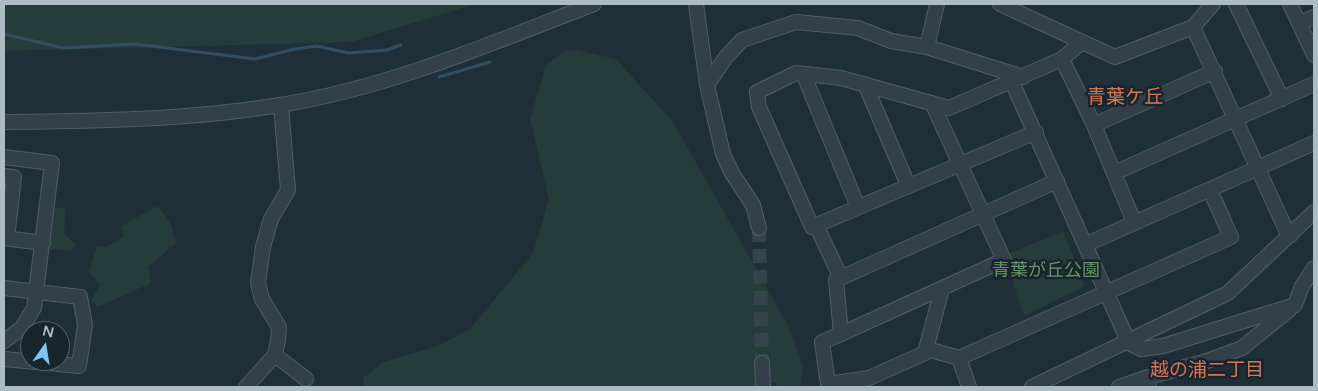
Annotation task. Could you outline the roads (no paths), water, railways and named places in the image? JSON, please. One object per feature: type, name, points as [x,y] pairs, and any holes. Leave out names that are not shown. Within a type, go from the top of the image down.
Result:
[{"type":"street","points":[[4,122],[174,118],[281,105],[414,71],[594,4]]},
{"type":"street","points":[[696,4],[707,85],[723,154],[732,173],[753,205],[759,228]]},
{"type":"street","points":[[927,47],[937,4]]},
{"type":"street","points":[[1000,4],[1042,22],[1081,43],[1115,57],[1193,27],[1214,4]]},
{"type":"street","points":[[1236,4],[1282,99]]},
{"type":"street","points":[[1290,4],[1314,55]]},
{"type":"street","points":[[1300,23],[1314,17]]},
{"type":"street","points":[[707,85],[726,57],[742,40],[796,22],[858,28],[891,41],[927,47],[1018,80]]},
{"type":"street","points":[[1193,27],[1215,71],[1287,232],[1291,235]]},
{"type":"street","points":[[1036,132],[960,166],[908,185],[812,227],[759,106],[757,92],[796,73],[842,78],[949,108],[1018,80],[1062,58],[1081,43]]},
{"type":"street","points":[[1062,58],[1094,124],[1134,222]]},
{"type":"street","points":[[1094,124],[1215,71]]},
{"type":"street","points":[[806,74],[805,78],[858,207]]},
{"type":"street","points":[[1018,80],[1036,132],[1129,343],[1141,350],[1163,346],[1294,305]]},
{"type":"street","points":[[865,84],[908,185]]},
{"type":"street","points":[[1114,173],[1314,84]]},
{"type":"street","points":[[932,103],[1004,260],[942,290],[822,342],[828,384],[869,378],[925,353],[942,290]]},
{"type":"street","points":[[246,387],[275,355],[279,327],[262,299],[258,283],[263,247],[271,219],[288,190],[281,105]]},
{"type":"street","points":[[1087,244],[1314,143]]},
{"type":"street","points":[[4,157],[52,163],[38,292],[34,308],[22,328],[4,340]]},
{"type":"street","points":[[4,176],[14,178],[5,238],[43,243]]},
{"type":"street","points":[[841,334],[836,280],[1057,181]]},
{"type":"street","points":[[927,349],[959,358],[1231,237],[1210,190]]},
{"type":"street","points":[[1032,387],[1129,343],[1228,293],[1314,212]]},
{"type":"street","points":[[816,225],[841,278]]},
{"type":"street","points":[[1119,387],[1147,382],[1242,348],[1294,305],[1302,286],[1314,268]]},
{"type":"street","points":[[4,288],[80,297],[85,325],[79,366],[4,359]]},
{"type":"street","points":[[275,355],[306,379]]},
{"type":"street","points":[[959,358],[969,387]]},
{"type":"street","points":[[762,362],[763,387]]},
{"type":"waterway","points":[[4,34],[63,48],[135,44],[255,59],[295,49],[317,46],[348,53],[387,50],[401,45]]},
{"type":"waterway","points":[[439,77],[490,62]]},
{"type":"tunnel","points":[[759,228],[762,363]]},
{"type":"district","name":"青葉ケ丘","points":[[1125,98]]},
{"type":"district","name":"越の浦二丁目","points":[[1207,371]]},
{"type":"park label","name":"青葉が丘公園","points":[[1046,271]]}]
